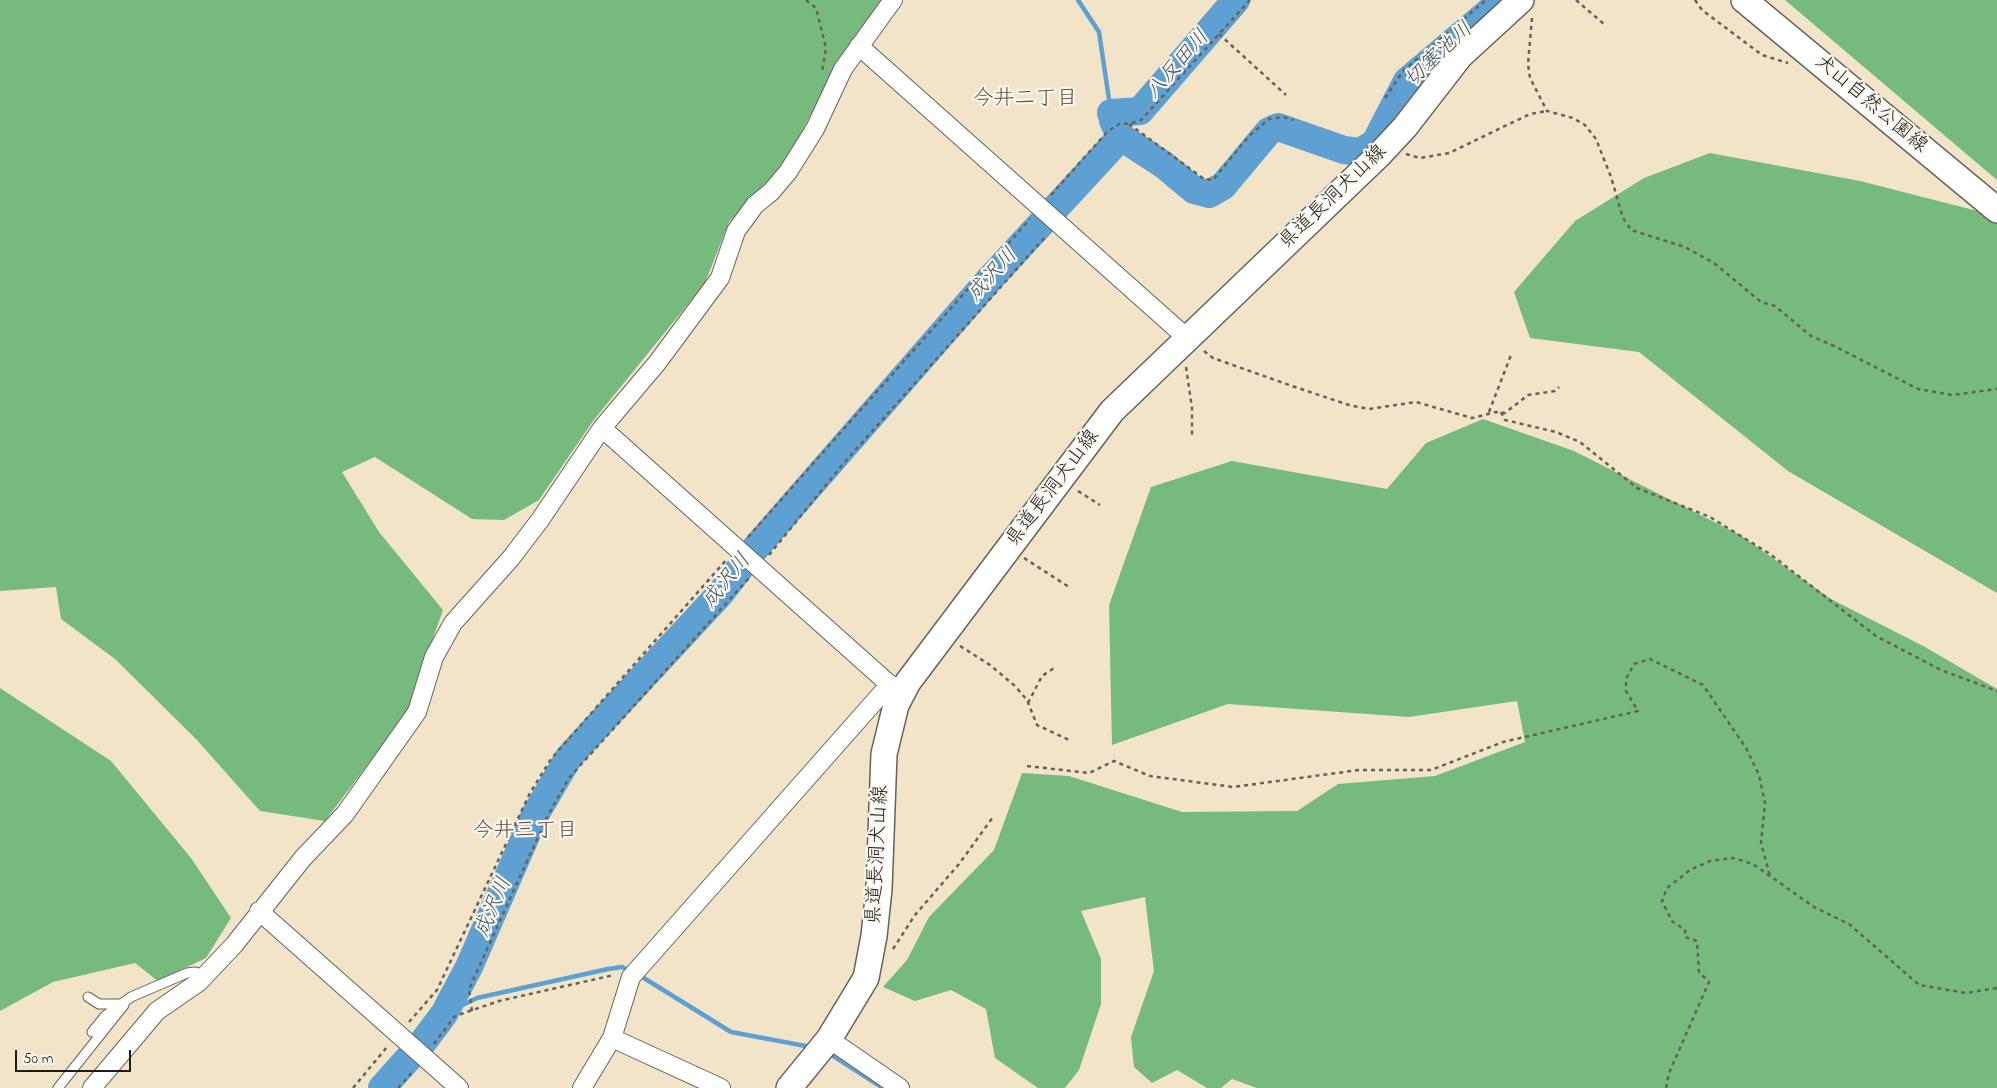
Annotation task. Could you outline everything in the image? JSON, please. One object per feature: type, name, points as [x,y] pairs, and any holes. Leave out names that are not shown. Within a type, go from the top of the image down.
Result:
[{"type":"main road","name":"犬山自然公園線","points":[[1744,0],[1997,210]]},
{"type":"main road","name":"県道長洞犬山線","points":[[789,1088],[822,1047],[864,983],[867,973],[874,936],[879,889],[884,754],[896,705],[896,689],[942,635],[1009,549],[1112,411],[1386,148],[1405,127],[1460,56],[1528,5]]},
{"type":"street","points":[[92,1088],[157,1011],[199,982],[234,946],[303,858],[345,814],[416,712],[434,658],[453,623],[511,558],[540,520],[602,428],[657,363],[720,278],[736,231],[755,205],[771,192],[788,172],[814,129],[843,69],[893,0]]},
{"type":"street","points":[[859,46],[1050,215],[1181,344]]},
{"type":"street","points":[[582,1088],[612,1038],[635,973],[896,689],[602,428]]},
{"type":"street","points":[[259,912],[459,1088]]},
{"type":"street","points":[[612,1038],[721,1088]]},
{"type":"street","points":[[822,1047],[900,1088]]},
{"type":"lane","points":[[92,1032],[105,1016],[131,997],[186,974],[195,972],[206,975]]},
{"type":"lane","points":[[88,997],[99,1004],[112,1006],[121,1004]]},
{"type":"lane","points":[[58,1088],[131,997]]},
{"type":"path","points":[[806,0],[816,8],[826,48],[822,74]]},
{"type":"path","points":[[1129,124],[1141,120],[1250,0]]},
{"type":"path","points":[[1384,98],[1403,71],[1486,0]]},
{"type":"path","points":[[1576,0],[1605,25]]},
{"type":"path","points":[[1695,0],[1702,10],[1762,55],[1794,65]]},
{"type":"path","points":[[1528,5],[1528,64],[1530,78],[1547,111]]},
{"type":"path","points":[[1219,34],[1286,95]]},
{"type":"path","points":[[1386,148],[1420,158],[1450,153],[1530,114],[1547,111],[1573,118],[1585,125],[1596,139],[1611,177],[1623,218],[1632,230],[1685,248],[1714,262],[1761,302],[1775,306],[1811,336],[1918,389],[1952,394],[1997,389]]},
{"type":"path","points":[[472,1010],[469,993],[544,823],[569,778],[758,565],[843,464],[1050,215],[1108,131],[1121,122],[1129,124],[1204,179],[1213,180],[1249,136],[1269,118],[1284,117],[1294,120]]},
{"type":"path","points":[[353,1088],[401,1037],[437,990],[530,793],[551,759],[740,549],[1050,215]]},
{"type":"path","points":[[1181,344],[1213,358],[1349,406],[1369,409],[1383,409],[1416,402],[1472,418],[1489,413],[1505,413],[1528,395],[1555,392],[1559,387]]},
{"type":"path","points":[[1181,344],[1189,382],[1192,408],[1192,438]]},
{"type":"path","points":[[1489,413],[1510,355]]},
{"type":"path","points":[[1501,412],[1505,420],[1556,432],[1580,442],[1637,488],[1710,518],[1770,554],[1876,636],[1941,670],[1997,691]]},
{"type":"path","points":[[1060,480],[1100,505]]},
{"type":"path","points":[[1009,549],[1069,587]]},
{"type":"path","points":[[942,635],[990,665],[1014,686],[1028,703],[1037,726],[1069,740]]},
{"type":"path","points":[[1027,766],[1089,773],[1114,761],[1150,776],[1233,788],[1359,770],[1431,770],[1502,742],[1638,710],[1626,691],[1626,679],[1634,664],[1650,659],[1703,685],[1746,748],[1759,775],[1765,803],[1761,843],[1770,876]]},
{"type":"path","points":[[1028,703],[1042,676],[1054,668]]},
{"type":"path","points":[[890,954],[915,915],[959,864],[993,817]]},
{"type":"path","points":[[1666,1088],[1669,1073],[1709,982],[1699,972],[1697,941],[1685,937],[1685,930],[1672,921],[1662,901],[1667,888],[1690,870],[1710,861],[1733,858],[1753,864],[1814,907],[1849,924],[1919,985],[1966,993],[1997,988]]},
{"type":"path","points":[[398,1088],[454,1017],[499,1001],[610,975],[635,973]]},
{"type":"green space","points":[[0,0],[885,0],[838,65],[785,162],[729,222],[705,283],[593,421],[539,500],[504,520],[472,519],[375,457],[342,472],[379,532],[443,610],[406,714],[325,821],[260,811],[196,739],[115,659],[61,619],[56,587],[0,591]]},
{"type":"green space","points":[[1785,0],[1997,0],[1997,180]]},
{"type":"green space","points":[[1710,153],[1860,181],[1997,216],[1997,593],[1788,471],[1639,352],[1530,338],[1514,292],[1575,221],[1644,178]]},
{"type":"green space","points":[[1483,419],[1574,451],[1740,535],[1831,599],[1925,647],[1997,689],[1997,1088],[1257,1088],[1232,1079],[1221,1088],[1207,1088],[1177,1070],[1152,1083],[1134,1067],[1131,1037],[1154,971],[1145,897],[1081,911],[1101,959],[1101,1004],[1079,1070],[1065,1088],[1038,1088],[995,1058],[986,1009],[951,990],[915,1001],[883,987],[907,960],[929,917],[994,850],[1022,773],[1069,776],[1182,812],[1297,811],[1338,784],[1435,776],[1525,742],[1517,701],[1409,717],[1228,704],[1112,745],[1109,605],[1151,487],[1232,461],[1387,489],[1426,443]]},
{"type":"green space","points":[[0,688],[111,761],[191,858],[231,918],[206,958],[158,981],[135,963],[53,982],[0,1011]]},
{"type":"waterway","points":[[1078,0],[1099,32],[1111,113]]},
{"type":"waterway","name":"八反田川","points":[[1111,113],[1140,111],[1236,0]]},
{"type":"waterway","name":"切塞池川","points":[[1113,121],[1121,137],[1164,165],[1194,190],[1209,194],[1223,186],[1269,131],[1278,127],[1344,150],[1360,152],[1375,143],[1407,81],[1503,0]]},
{"type":"waterway","name":"成沢川","points":[[382,1088],[423,1042],[444,1014],[469,967],[535,815],[569,757],[720,594],[753,551],[989,280],[1121,137],[1111,113]]},
{"type":"waterway","points":[[444,1014],[477,998],[608,969],[622,967],[632,972]]},
{"type":"waterway","points":[[639,975],[731,1032],[811,1047]]},
{"type":"waterway","points":[[827,1052],[883,1088]]},
{"type":"district","name":"今井二丁目","points":[[1025,101]]},
{"type":"district","name":"今井三丁目","points":[[525,833]]}]
